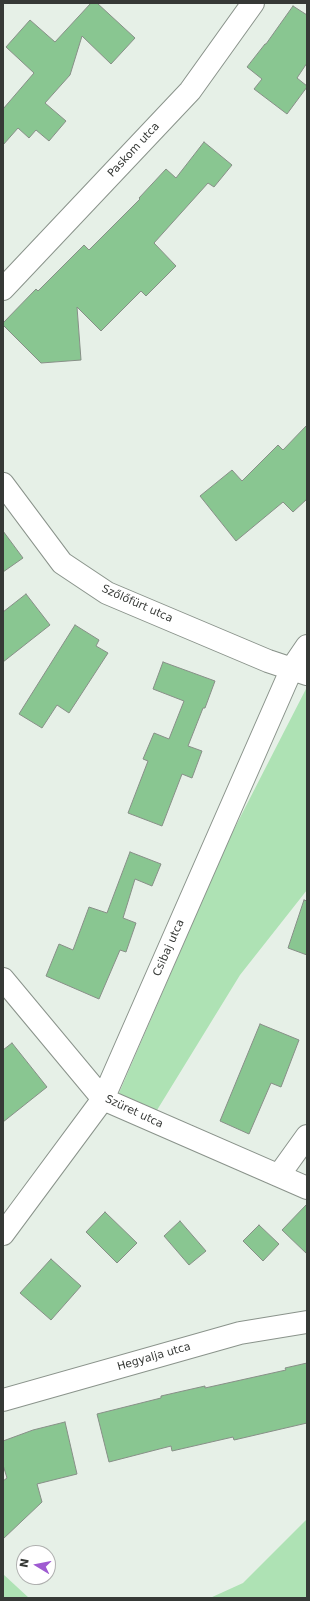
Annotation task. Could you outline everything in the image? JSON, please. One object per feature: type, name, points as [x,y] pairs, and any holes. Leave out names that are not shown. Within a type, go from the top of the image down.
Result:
[{"type":"street","name":"Paskom utca","points":[[3,289],[190,91],[253,3]]},
{"type":"street","name":"Szőlőfürt utca","points":[[3,484],[62,562],[107,593],[261,658],[299,671]]},
{"type":"street","name":"Csibaj utca","points":[[3,1234],[103,1099],[299,671],[307,646]]},
{"type":"street","name":"Szüret utca","points":[[3,980],[103,1099],[307,1188]]},
{"type":"street","points":[[279,1175],[307,1136]]},
{"type":"street","name":"Hegyalja utca","points":[[3,1400],[240,1333],[307,1322]]},
{"type":"green space","points":[[307,687],[307,890],[240,975],[154,1115],[131,1107],[119,1093],[228,841]]},
{"type":"green space","points":[[307,1519],[307,1598],[210,1598],[243,1583]]},
{"type":"green space","points":[[3,1574],[29,1598],[3,1598]]},
{"type":"building","points":[[91,3],[97,3],[135,38],[111,64],[82,36],[70,75],[45,103],[66,121],[49,141],[36,130],[29,138],[18,128],[3,145],[3,109],[34,73],[6,47],[30,20],[55,42]]},
{"type":"building","points":[[293,6],[307,15],[307,63],[297,78],[307,87],[287,114],[254,89],[262,79],[247,67],[266,44]]},
{"type":"building","points":[[204,142],[232,165],[214,187],[208,183],[154,243],[176,266],[146,296],[141,291],[101,331],[77,307],[81,360],[41,363],[3,325],[3,323],[36,289],[38,291],[84,245],[89,250],[140,199],[139,198],[166,169],[176,178]]},
{"type":"building","points":[[307,425],[307,499],[293,512],[283,502],[236,541],[200,496],[232,470],[242,481],[278,445],[283,450]]},
{"type":"building","points":[[3,531],[23,558],[3,572]]},
{"type":"building","points":[[26,594],[50,625],[3,662],[3,612]]},
{"type":"building","points":[[75,625],[99,640],[96,646],[108,653],[69,713],[57,705],[42,728],[19,714]]},
{"type":"building","points":[[163,662],[215,681],[188,746],[202,751],[192,778],[182,774],[162,826],[128,813],[148,761],[143,759],[154,733],[169,739],[184,701],[153,689]]},
{"type":"building","points":[[130,852],[161,864],[152,886],[135,879],[123,918],[136,923],[126,952],[120,950],[99,999],[46,976],[59,944],[73,950],[89,907],[107,913]]},
{"type":"building","points":[[304,900],[307,901],[307,955],[288,948]]},
{"type":"building","points":[[260,1024],[299,1040],[281,1087],[271,1083],[249,1134],[220,1121]]},
{"type":"building","points":[[12,1043],[47,1087],[3,1122],[3,1050]]},
{"type":"building","points":[[307,1204],[307,1254],[282,1230]]},
{"type":"building","points":[[105,1212],[137,1243],[117,1263],[86,1232]]},
{"type":"building","points":[[180,1221],[206,1251],[189,1265],[164,1236]]},
{"type":"building","points":[[259,1225],[279,1244],[263,1261],[243,1241]]},
{"type":"building","points":[[51,1259],[81,1286],[51,1320],[20,1293]]},
{"type":"building","points":[[307,1363],[307,1423],[234,1440],[233,1437],[172,1451],[171,1446],[109,1462],[97,1414],[161,1398],[161,1396],[286,1370],[285,1368]]},
{"type":"building","points":[[65,1422],[77,1474],[37,1484],[42,1502],[3,1539],[3,1481],[7,1478],[3,1465],[3,1441],[33,1430]]}]
